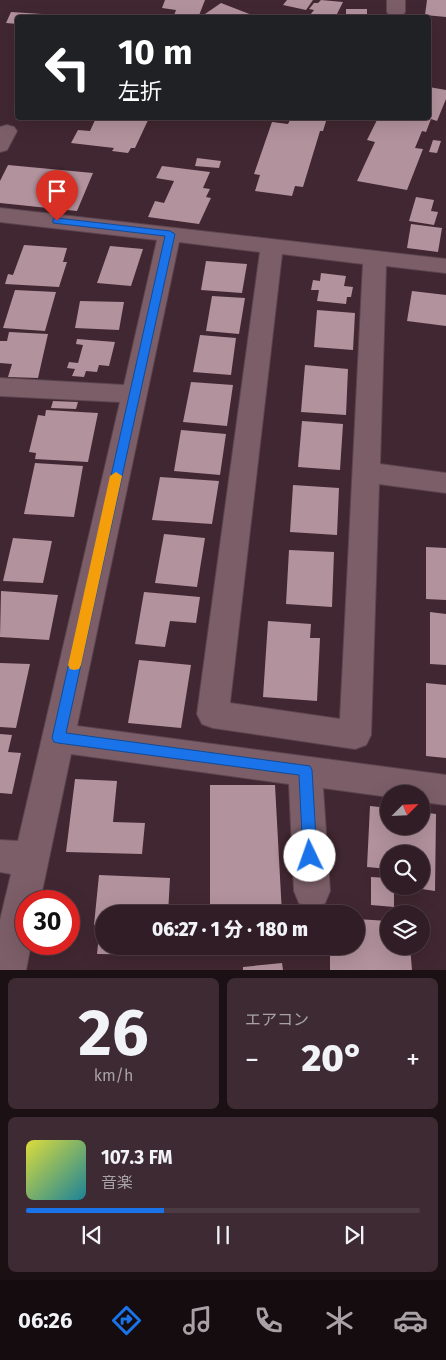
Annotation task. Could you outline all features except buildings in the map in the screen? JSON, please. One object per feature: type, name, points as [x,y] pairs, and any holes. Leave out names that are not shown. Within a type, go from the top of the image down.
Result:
[{"type":"street","points":[[0,215],[446,266]]},
{"type":"street","points":[[7,970],[16,858],[58,738],[170,234]]},
{"type":"street","points":[[272,246],[213,714],[355,735],[375,258]]},
{"type":"street","points":[[0,387],[134,394]]},
{"type":"street","points":[[366,472],[446,483]]},
{"type":"street","points":[[58,738],[446,790]]},
{"type":"street","points":[[305,770],[312,891]]},
{"type":"slow traffic","points":[[74,665],[116,476]]},
{"type":"route","points":[[57,221],[170,234],[58,738],[305,770],[310,856]]}]
